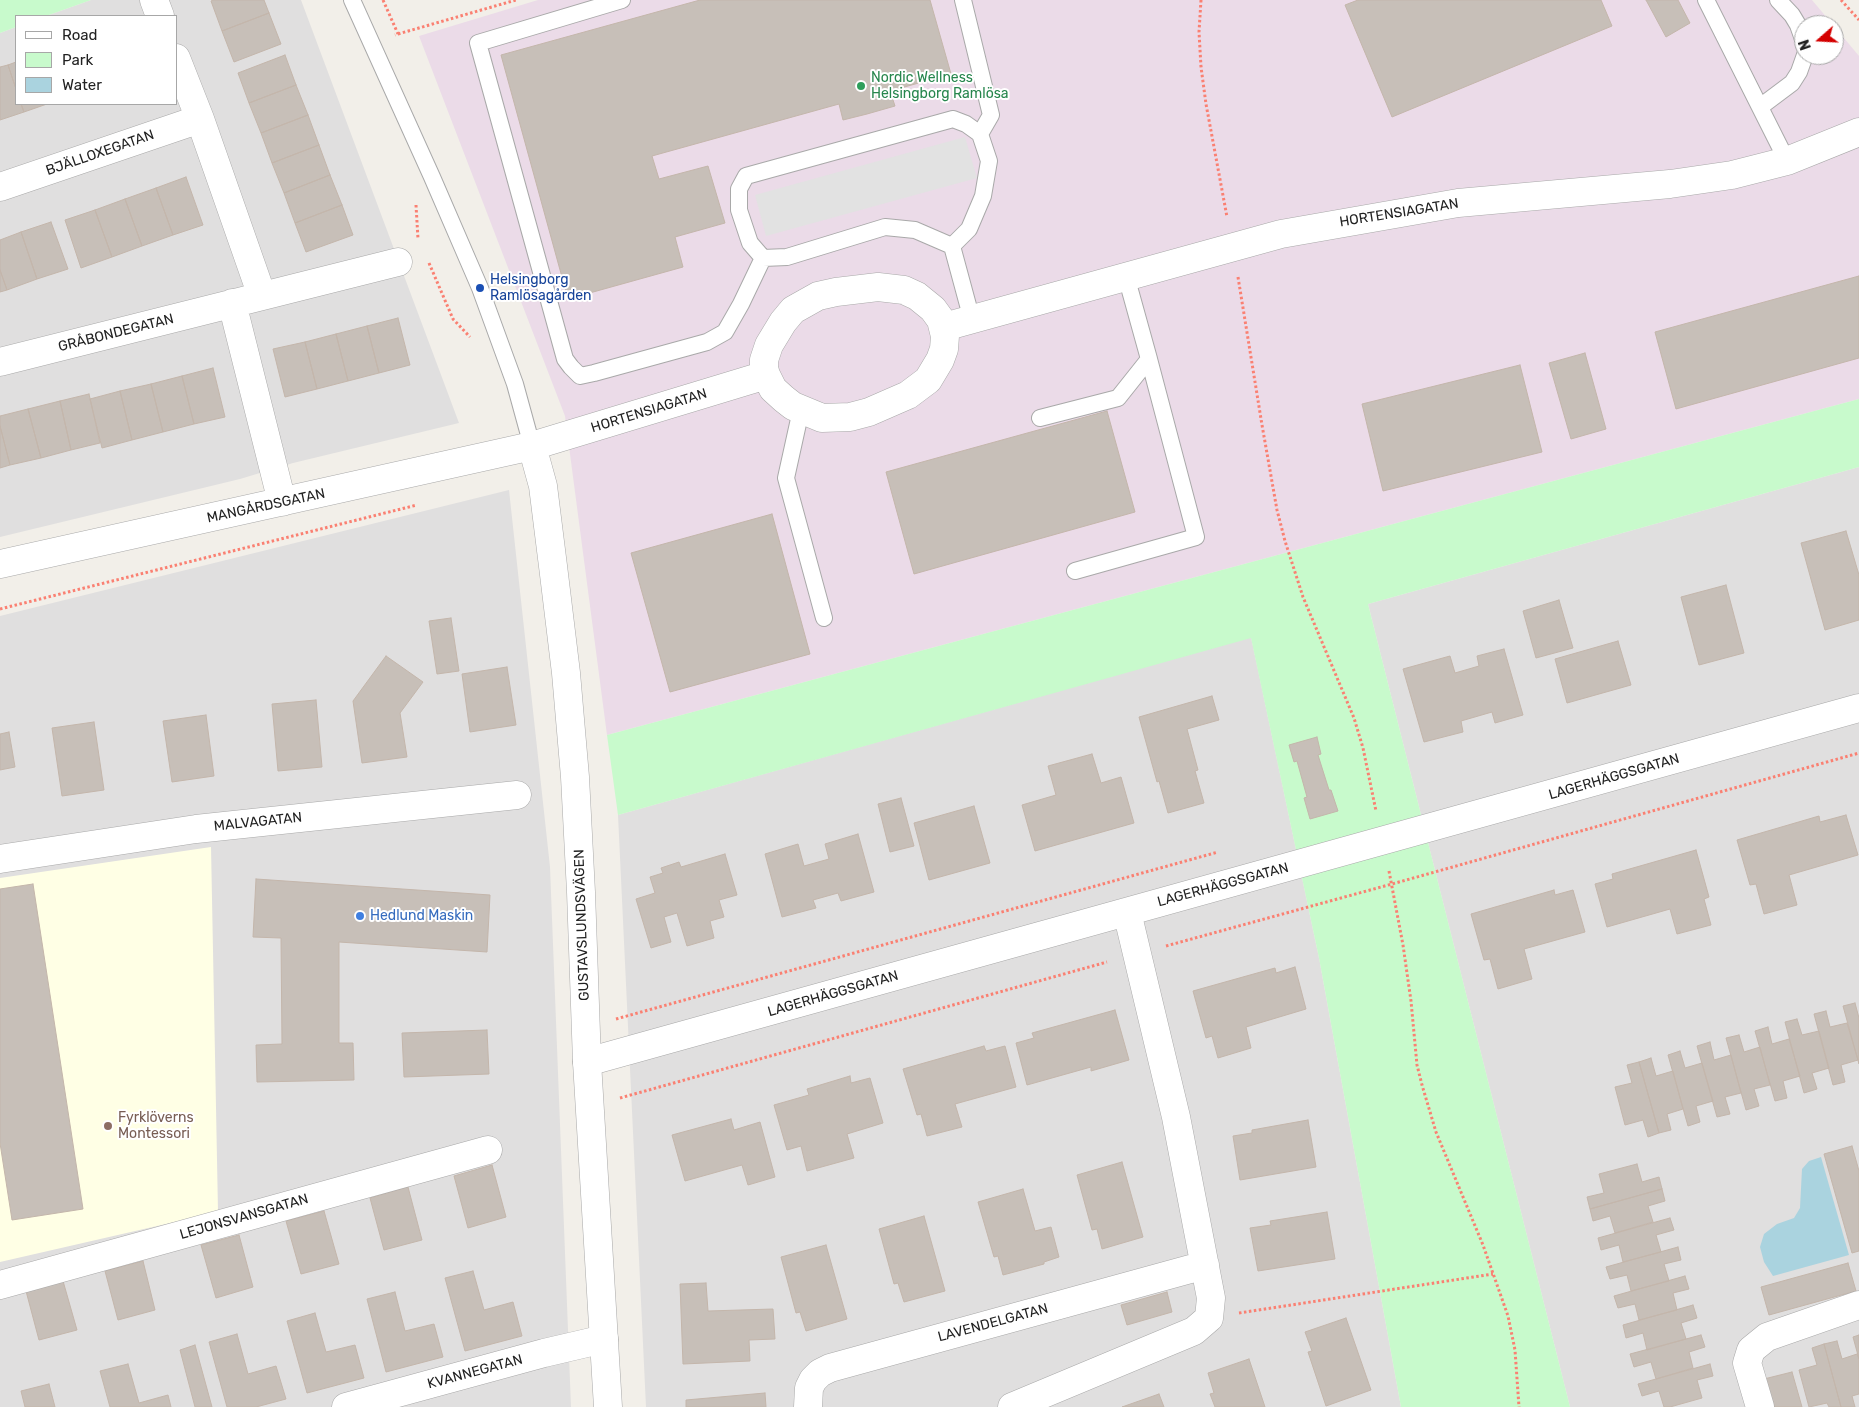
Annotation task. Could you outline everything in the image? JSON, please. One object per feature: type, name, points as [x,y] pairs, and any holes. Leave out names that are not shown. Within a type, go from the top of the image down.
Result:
[{"type":"street","points":[[154,0],[160,15]]},
{"type":"street","points":[[178,63],[200,119],[262,296]]},
{"type":"street","name":"BJÄLLOXEGATAN","points":[[0,187],[200,119]]},
{"type":"street","name":"HORTENSIAGATAN","points":[[944,327],[1299,230],[1458,203],[1670,184],[1732,176],[1787,161],[1859,132]]},
{"type":"street","name":"GRÅBONDEGATAN","points":[[0,362],[398,262]]},
{"type":"street","points":[[878,287],[904,290],[925,301],[941,320],[944,327],[946,336],[944,349],[936,369],[928,380],[908,396],[850,418],[822,418],[793,406],[773,389],[766,375],[764,360],[774,334],[793,310],[818,296],[878,287]]},
{"type":"street","points":[[232,303],[282,502]]},
{"type":"street","name":"HORTENSIAGATAN","points":[[532,446],[766,375]]},
{"type":"street","name":"MANGÅRDSGATAN","points":[[0,564],[532,446]]},
{"type":"street","name":"GUSTAVSLUNDSVÄGEN","points":[[532,446],[543,486],[566,673],[580,873],[587,1062],[608,1407]]},
{"type":"street","name":"LAGERHÄGGSGATAN","points":[[587,1062],[1859,708]]},
{"type":"street","name":"MALVAGATAN","points":[[0,859],[196,829],[517,795]]},
{"type":"street","points":[[1012,1407],[1194,1331],[1209,1318],[1211,1298],[1176,1117],[1127,912]]},
{"type":"street","name":"LEJONSVANSGATAN","points":[[0,1285],[488,1150]]},
{"type":"street","name":"LAVENDELGATAN","points":[[808,1407],[809,1388],[813,1380],[820,1373],[830,1368],[1205,1265]]},
{"type":"street","points":[[1760,1407],[1746,1363],[1750,1350],[1767,1337],[1859,1305]]},
{"type":"street","name":"KVANNEGATAN","points":[[346,1407],[544,1353],[604,1339]]},
{"type":"lane","points":[[352,0],[432,176],[480,288],[515,384],[532,446]]},
{"type":"lane","points":[[622,0],[478,43],[565,359],[580,376],[707,342],[725,332],[763,258]]},
{"type":"lane","points":[[963,0],[991,115],[980,134]]},
{"type":"lane","points":[[1706,0],[1787,161]]},
{"type":"lane","points":[[1778,0],[1794,19]]},
{"type":"lane","points":[[1760,107],[1792,83],[1800,72],[1802,65]]},
{"type":"lane","points":[[763,258],[750,243],[739,210],[738,189],[746,176],[953,118],[980,134],[989,161],[983,196],[969,229],[952,246]]},
{"type":"lane","points":[[763,258],[787,257],[885,227],[915,230],[952,246]]},
{"type":"lane","points":[[952,246],[972,320]]},
{"type":"lane","points":[[1075,571],[1196,537],[1126,276]]},
{"type":"lane","points":[[1040,418],[1118,398],[1149,359]]},
{"type":"lane","points":[[802,410],[786,478],[824,618]]},
{"type":"path","points":[[398,34],[516,0]]},
{"type":"path","points":[[1201,0],[1201,67],[1206,104],[1245,312],[1262,426],[1281,526],[1293,568],[1354,718],[1363,748],[1392,884],[1410,993],[1417,1065],[1436,1132],[1493,1274],[1512,1335],[1515,1350],[1519,1407]]},
{"type":"path","points":[[1841,0],[1859,20]]},
{"type":"path","points":[[428,262],[453,319],[476,342]]},
{"type":"path","points":[[0,609],[424,504]]},
{"type":"path","points":[[590,1106],[1859,753]]},
{"type":"path","points":[[1209,1318],[1493,1274]]},
{"type":"shaded area","points":[[91,0],[301,0],[459,423],[293,463],[240,479],[0,537],[0,33],[15,27],[15,105],[178,105],[178,15],[49,15]]},
{"type":"shaded area","points":[[538,0],[1812,0],[1825,15],[1794,15],[1794,65],[1844,65],[1844,38],[1859,56],[1859,399],[607,735],[565,416],[419,36]]},
{"type":"shaded area","points":[[965,137],[977,178],[766,236],[755,195]]},
{"type":"shaded area","points":[[1859,467],[1859,1407],[1570,1407],[1368,604]]},
{"type":"shaded area","points":[[509,490],[550,867],[571,1407],[0,1407],[0,616]]},
{"type":"shaded area","points":[[1251,637],[1319,958],[1401,1407],[646,1407],[618,815]]},
{"type":"shaded area","points":[[211,847],[218,1212],[0,1262],[0,878]]},
{"type":"green space","points":[[0,0],[91,0],[49,15],[15,15],[15,27],[0,33]]},
{"type":"green space","points":[[1859,399],[1859,467],[1368,604],[1570,1407],[1401,1407],[1319,958],[1251,638],[618,815],[607,735]]},
{"type":"water","points":[[1821,1157],[1849,1255],[1773,1276],[1764,1262],[1760,1247],[1764,1234],[1777,1224],[1794,1218],[1800,1208],[1802,1169],[1809,1161]]},
{"type":"building","points":[[264,0],[269,13],[222,31],[211,1]]},
{"type":"building","points":[[700,0],[930,0],[951,74],[890,91],[895,106],[867,114],[843,120],[839,104],[652,156],[659,179],[708,166],[725,223],[675,237],[683,267],[568,299],[501,55]]},
{"type":"building","points":[[1358,0],[1601,0],[1612,26],[1392,117],[1345,5]]},
{"type":"building","points":[[1646,0],[1678,0],[1690,23],[1666,37]]},
{"type":"building","points":[[269,13],[281,44],[234,62],[222,31]]},
{"type":"building","points":[[285,55],[296,85],[249,103],[238,73]]},
{"type":"building","points":[[15,62],[15,86],[8,65]]},
{"type":"building","points":[[8,65],[15,86],[15,105],[21,105],[24,112],[0,120],[0,67]]},
{"type":"building","points":[[296,85],[308,115],[261,133],[249,103]]},
{"type":"building","points":[[21,105],[44,105],[24,112]]},
{"type":"building","points":[[308,115],[319,145],[272,163],[261,133]]},
{"type":"building","points":[[319,145],[330,175],[284,193],[272,163]]},
{"type":"building","points":[[330,175],[342,205],[295,223],[284,193]]},
{"type":"building","points":[[186,177],[203,225],[173,235],[156,188]]},
{"type":"building","points":[[156,188],[173,235],[142,246],[125,199]]},
{"type":"building","points":[[125,199],[142,246],[112,257],[95,210]]},
{"type":"building","points":[[342,205],[353,235],[306,252],[295,223]]},
{"type":"building","points":[[95,210],[112,257],[81,268],[65,220]]},
{"type":"building","points":[[51,222],[68,269],[37,279],[21,232]]},
{"type":"building","points":[[21,232],[37,279],[7,290],[0,270],[0,240]]},
{"type":"building","points":[[0,270],[7,290],[0,292]]},
{"type":"building","points":[[1859,276],[1859,358],[1676,409],[1655,332]]},
{"type":"building","points":[[398,318],[410,365],[379,373],[367,326]]},
{"type":"building","points":[[367,326],[379,373],[348,381],[336,334]]},
{"type":"building","points":[[336,334],[348,381],[317,389],[305,342]]},
{"type":"building","points":[[305,342],[317,389],[285,397],[273,349]]},
{"type":"building","points":[[1585,353],[1606,429],[1571,439],[1549,363]]},
{"type":"building","points":[[1520,365],[1542,452],[1383,491],[1362,404]]},
{"type":"building","points":[[213,368],[225,417],[194,424],[182,376]]},
{"type":"building","points":[[182,376],[194,424],[163,432],[151,384]]},
{"type":"building","points":[[151,384],[163,432],[132,440],[120,391]]},
{"type":"building","points":[[120,391],[132,440],[102,448],[90,399]]},
{"type":"building","points":[[89,394],[100,443],[71,450],[60,401]]},
{"type":"building","points":[[60,401],[71,450],[41,458],[28,409]]},
{"type":"building","points":[[28,409],[41,458],[10,465],[0,426],[0,416]]},
{"type":"building","points":[[1107,411],[1135,512],[914,574],[886,472]]},
{"type":"building","points":[[0,426],[10,465],[0,468]]},
{"type":"building","points":[[772,514],[810,654],[670,692],[631,553]]},
{"type":"building","points":[[1846,531],[1859,575],[1859,620],[1825,630],[1801,543]]},
{"type":"building","points":[[1726,585],[1744,653],[1699,665],[1681,597]]},
{"type":"building","points":[[1559,600],[1573,648],[1536,658],[1523,611]]},
{"type":"building","points":[[451,618],[459,671],[437,674],[429,621]]},
{"type":"building","points":[[1618,641],[1631,685],[1567,703],[1555,659]]},
{"type":"building","points":[[1504,649],[1523,715],[1495,723],[1492,712],[1461,721],[1463,732],[1424,742],[1403,669],[1450,656],[1455,673],[1479,666],[1477,656]]},
{"type":"building","points":[[386,656],[423,682],[400,713],[407,757],[362,763],[353,701]]},
{"type":"building","points":[[507,667],[516,725],[470,732],[462,674]]},
{"type":"building","points":[[1212,696],[1219,720],[1187,729],[1198,770],[1195,771],[1204,803],[1168,813],[1159,781],[1157,782],[1139,717]]},
{"type":"building","points":[[316,700],[322,767],[278,771],[272,704]]},
{"type":"building","points":[[206,715],[214,776],[172,782],[163,721]]},
{"type":"building","points":[[94,722],[104,790],[62,796],[52,728]]},
{"type":"building","points":[[9,732],[15,767],[0,770],[0,734]]},
{"type":"building","points":[[1317,737],[1321,754],[1318,755],[1338,811],[1310,819],[1304,798],[1307,797],[1297,761],[1294,762],[1289,745]]},
{"type":"building","points":[[1092,754],[1101,783],[1121,777],[1134,823],[1035,851],[1022,805],[1056,795],[1048,766]]},
{"type":"building","points":[[901,798],[914,846],[890,852],[878,804]]},
{"type":"building","points":[[974,806],[990,863],[929,880],[914,823]]},
{"type":"building","points":[[1846,815],[1858,855],[1789,875],[1797,905],[1764,914],[1756,884],[1750,885],[1737,840],[1819,816],[1820,822]]},
{"type":"building","points":[[858,834],[874,892],[841,901],[838,893],[813,900],[816,908],[782,917],[765,854],[798,844],[804,866],[829,859],[825,844]]},
{"type":"building","points":[[1696,850],[1709,897],[1704,899],[1711,925],[1677,934],[1670,909],[1607,927],[1595,884],[1613,879],[1612,874]]},
{"type":"building","points":[[725,854],[737,895],[719,900],[724,917],[710,921],[714,938],[687,946],[677,913],[664,917],[671,942],[651,948],[636,899],[655,893],[650,877],[663,873],[661,868],[679,862],[681,867]]},
{"type":"building","points":[[256,879],[490,895],[487,952],[339,942],[339,1043],[353,1043],[354,1080],[257,1082],[256,1045],[282,1044],[281,938],[253,937]]},
{"type":"building","points":[[33,884],[83,1209],[12,1220],[0,1143],[0,889]]},
{"type":"building","points":[[1554,890],[1555,895],[1573,890],[1585,932],[1524,949],[1532,979],[1498,989],[1490,959],[1484,960],[1471,914]]},
{"type":"building","points":[[1295,967],[1306,1009],[1246,1027],[1251,1048],[1218,1058],[1212,1036],[1206,1038],[1193,991],[1275,968],[1276,973]]},
{"type":"building","points":[[1855,1003],[1859,1018],[1859,1064],[1843,1006]]},
{"type":"building","points":[[1115,1010],[1129,1060],[1091,1071],[1091,1067],[1027,1085],[1016,1043],[1034,1038],[1032,1033]]},
{"type":"building","points":[[1826,1011],[1830,1027],[1847,1023],[1858,1060],[1841,1065],[1845,1082],[1833,1085],[1814,1014]]},
{"type":"building","points":[[1797,1019],[1802,1035],[1819,1031],[1829,1068],[1812,1073],[1817,1089],[1804,1093],[1785,1022]]},
{"type":"building","points":[[1768,1027],[1772,1044],[1789,1039],[1800,1076],[1783,1081],[1787,1098],[1775,1101],[1755,1031]]},
{"type":"building","points":[[487,1030],[489,1074],[404,1077],[402,1033]]},
{"type":"building","points":[[1739,1035],[1744,1052],[1760,1047],[1770,1085],[1754,1089],[1759,1106],[1746,1110],[1726,1038]]},
{"type":"building","points":[[1710,1042],[1714,1060],[1731,1055],[1741,1093],[1725,1097],[1730,1114],[1717,1117],[1697,1046]]},
{"type":"building","points":[[984,1046],[986,1051],[1005,1046],[1016,1087],[955,1104],[962,1127],[927,1136],[921,1114],[917,1115],[903,1069]]},
{"type":"building","points":[[1680,1051],[1685,1068],[1702,1063],[1713,1101],[1696,1106],[1700,1122],[1688,1126],[1668,1055]]},
{"type":"building","points":[[1651,1058],[1656,1076],[1673,1071],[1683,1109],[1667,1114],[1671,1130],[1659,1133],[1639,1062]]},
{"type":"building","points":[[1639,1062],[1659,1133],[1648,1137],[1643,1120],[1625,1125],[1615,1087],[1632,1083],[1627,1065]]},
{"type":"building","points":[[850,1076],[851,1083],[870,1078],[883,1123],[847,1134],[854,1158],[807,1171],[801,1146],[787,1150],[774,1105],[809,1095],[807,1089]]},
{"type":"building","points":[[731,1119],[734,1130],[760,1122],[775,1177],[748,1185],[742,1165],[685,1181],[672,1135]]},
{"type":"building","points":[[1308,1120],[1316,1167],[1240,1180],[1233,1136],[1252,1133],[1252,1130]]},
{"type":"building","points":[[1852,1146],[1859,1171],[1859,1251],[1852,1253],[1824,1154]]},
{"type":"building","points":[[1122,1162],[1143,1237],[1102,1249],[1097,1229],[1092,1230],[1077,1175]]},
{"type":"building","points":[[1637,1164],[1642,1182],[1659,1177],[1662,1189],[1590,1209],[1587,1197],[1604,1193],[1599,1174]]},
{"type":"building","points":[[492,1165],[506,1217],[468,1228],[454,1176]]},
{"type":"building","points":[[408,1187],[422,1240],[384,1250],[370,1198]]},
{"type":"building","points":[[1023,1189],[1035,1231],[1051,1227],[1059,1257],[1044,1262],[1044,1264],[1003,1275],[998,1256],[994,1257],[978,1202]]},
{"type":"building","points":[[1662,1189],[1665,1201],[1648,1206],[1653,1222],[1615,1233],[1610,1216],[1593,1221],[1590,1209]]},
{"type":"building","points":[[324,1211],[339,1264],[301,1274],[286,1221]]},
{"type":"building","points":[[1327,1212],[1335,1259],[1258,1271],[1250,1228],[1271,1225],[1270,1221]]},
{"type":"building","points":[[924,1216],[945,1291],[904,1302],[898,1283],[894,1284],[879,1229]]},
{"type":"building","points":[[1670,1218],[1674,1230],[1656,1235],[1661,1252],[1623,1262],[1619,1245],[1601,1250],[1598,1238]]},
{"type":"building","points":[[239,1235],[253,1287],[216,1298],[201,1245]]},
{"type":"building","points":[[826,1245],[847,1319],[806,1331],[800,1312],[796,1313],[781,1257]]},
{"type":"building","points":[[1678,1247],[1681,1260],[1664,1264],[1669,1281],[1631,1291],[1627,1275],[1610,1279],[1606,1267]]},
{"type":"building","points":[[143,1261],[155,1310],[118,1320],[105,1271]]},
{"type":"building","points":[[1848,1263],[1856,1291],[1769,1315],[1761,1287]]},
{"type":"building","points":[[473,1271],[484,1310],[513,1302],[522,1336],[465,1351],[445,1278]]},
{"type":"building","points":[[1685,1276],[1689,1289],[1673,1293],[1677,1310],[1639,1320],[1635,1304],[1618,1308],[1614,1296]]},
{"type":"building","points":[[63,1281],[77,1330],[39,1340],[26,1291]]},
{"type":"building","points":[[706,1283],[708,1311],[773,1309],[775,1339],[749,1340],[750,1361],[683,1364],[680,1284]]},
{"type":"building","points":[[395,1292],[405,1331],[434,1324],[443,1357],[386,1372],[367,1299]]},
{"type":"building","points":[[1167,1292],[1172,1312],[1127,1325],[1121,1305]]},
{"type":"building","points":[[1693,1305],[1697,1318],[1681,1323],[1686,1339],[1647,1350],[1643,1333],[1626,1338],[1623,1325]]},
{"type":"building","points":[[315,1313],[326,1352],[355,1345],[364,1378],[307,1393],[287,1321]]},
{"type":"building","points":[[1346,1318],[1371,1390],[1326,1406],[1308,1352],[1312,1351],[1305,1332]]},
{"type":"building","points":[[237,1334],[248,1374],[276,1366],[286,1399],[256,1407],[227,1407],[209,1342]]},
{"type":"building","points":[[1701,1335],[1705,1347],[1689,1352],[1693,1368],[1656,1379],[1651,1362],[1634,1367],[1630,1354]]},
{"type":"building","points":[[1859,1335],[1859,1359],[1853,1337]]},
{"type":"building","points":[[1837,1341],[1842,1359],[1857,1354],[1859,1359],[1859,1394],[1852,1396],[1855,1407],[1841,1407],[1824,1344]]},
{"type":"building","points":[[1824,1344],[1841,1407],[1829,1407],[1827,1403],[1809,1407],[1799,1370],[1817,1365],[1812,1348]]},
{"type":"building","points":[[195,1345],[212,1407],[195,1407],[180,1350]]},
{"type":"building","points":[[1249,1359],[1265,1407],[1215,1407],[1210,1394],[1214,1393],[1208,1373]]},
{"type":"building","points":[[128,1364],[139,1403],[168,1395],[171,1407],[110,1407],[100,1371]]},
{"type":"building","points":[[1710,1364],[1713,1376],[1697,1380],[1702,1398],[1664,1407],[1659,1391],[1642,1396],[1638,1384]]},
{"type":"building","points":[[1792,1372],[1802,1407],[1772,1407],[1764,1379]]},
{"type":"building","points":[[49,1384],[55,1407],[25,1407],[21,1391]]},
{"type":"building","points":[[765,1393],[766,1407],[686,1407],[686,1400]]},
{"type":"building","points":[[1159,1394],[1164,1407],[1122,1407]]},
{"type":"place","name":"Nordic Wellness Helsingborg Ramlösa","points":[[861,86]]},
{"type":"place","name":"Helsingborg Ramlösagården","points":[[480,288]]},
{"type":"place","name":"Hedlund Maskin","points":[[360,916]]},
{"type":"place","name":"Fyrklöverns Montessori","points":[[108,1126]]}]
